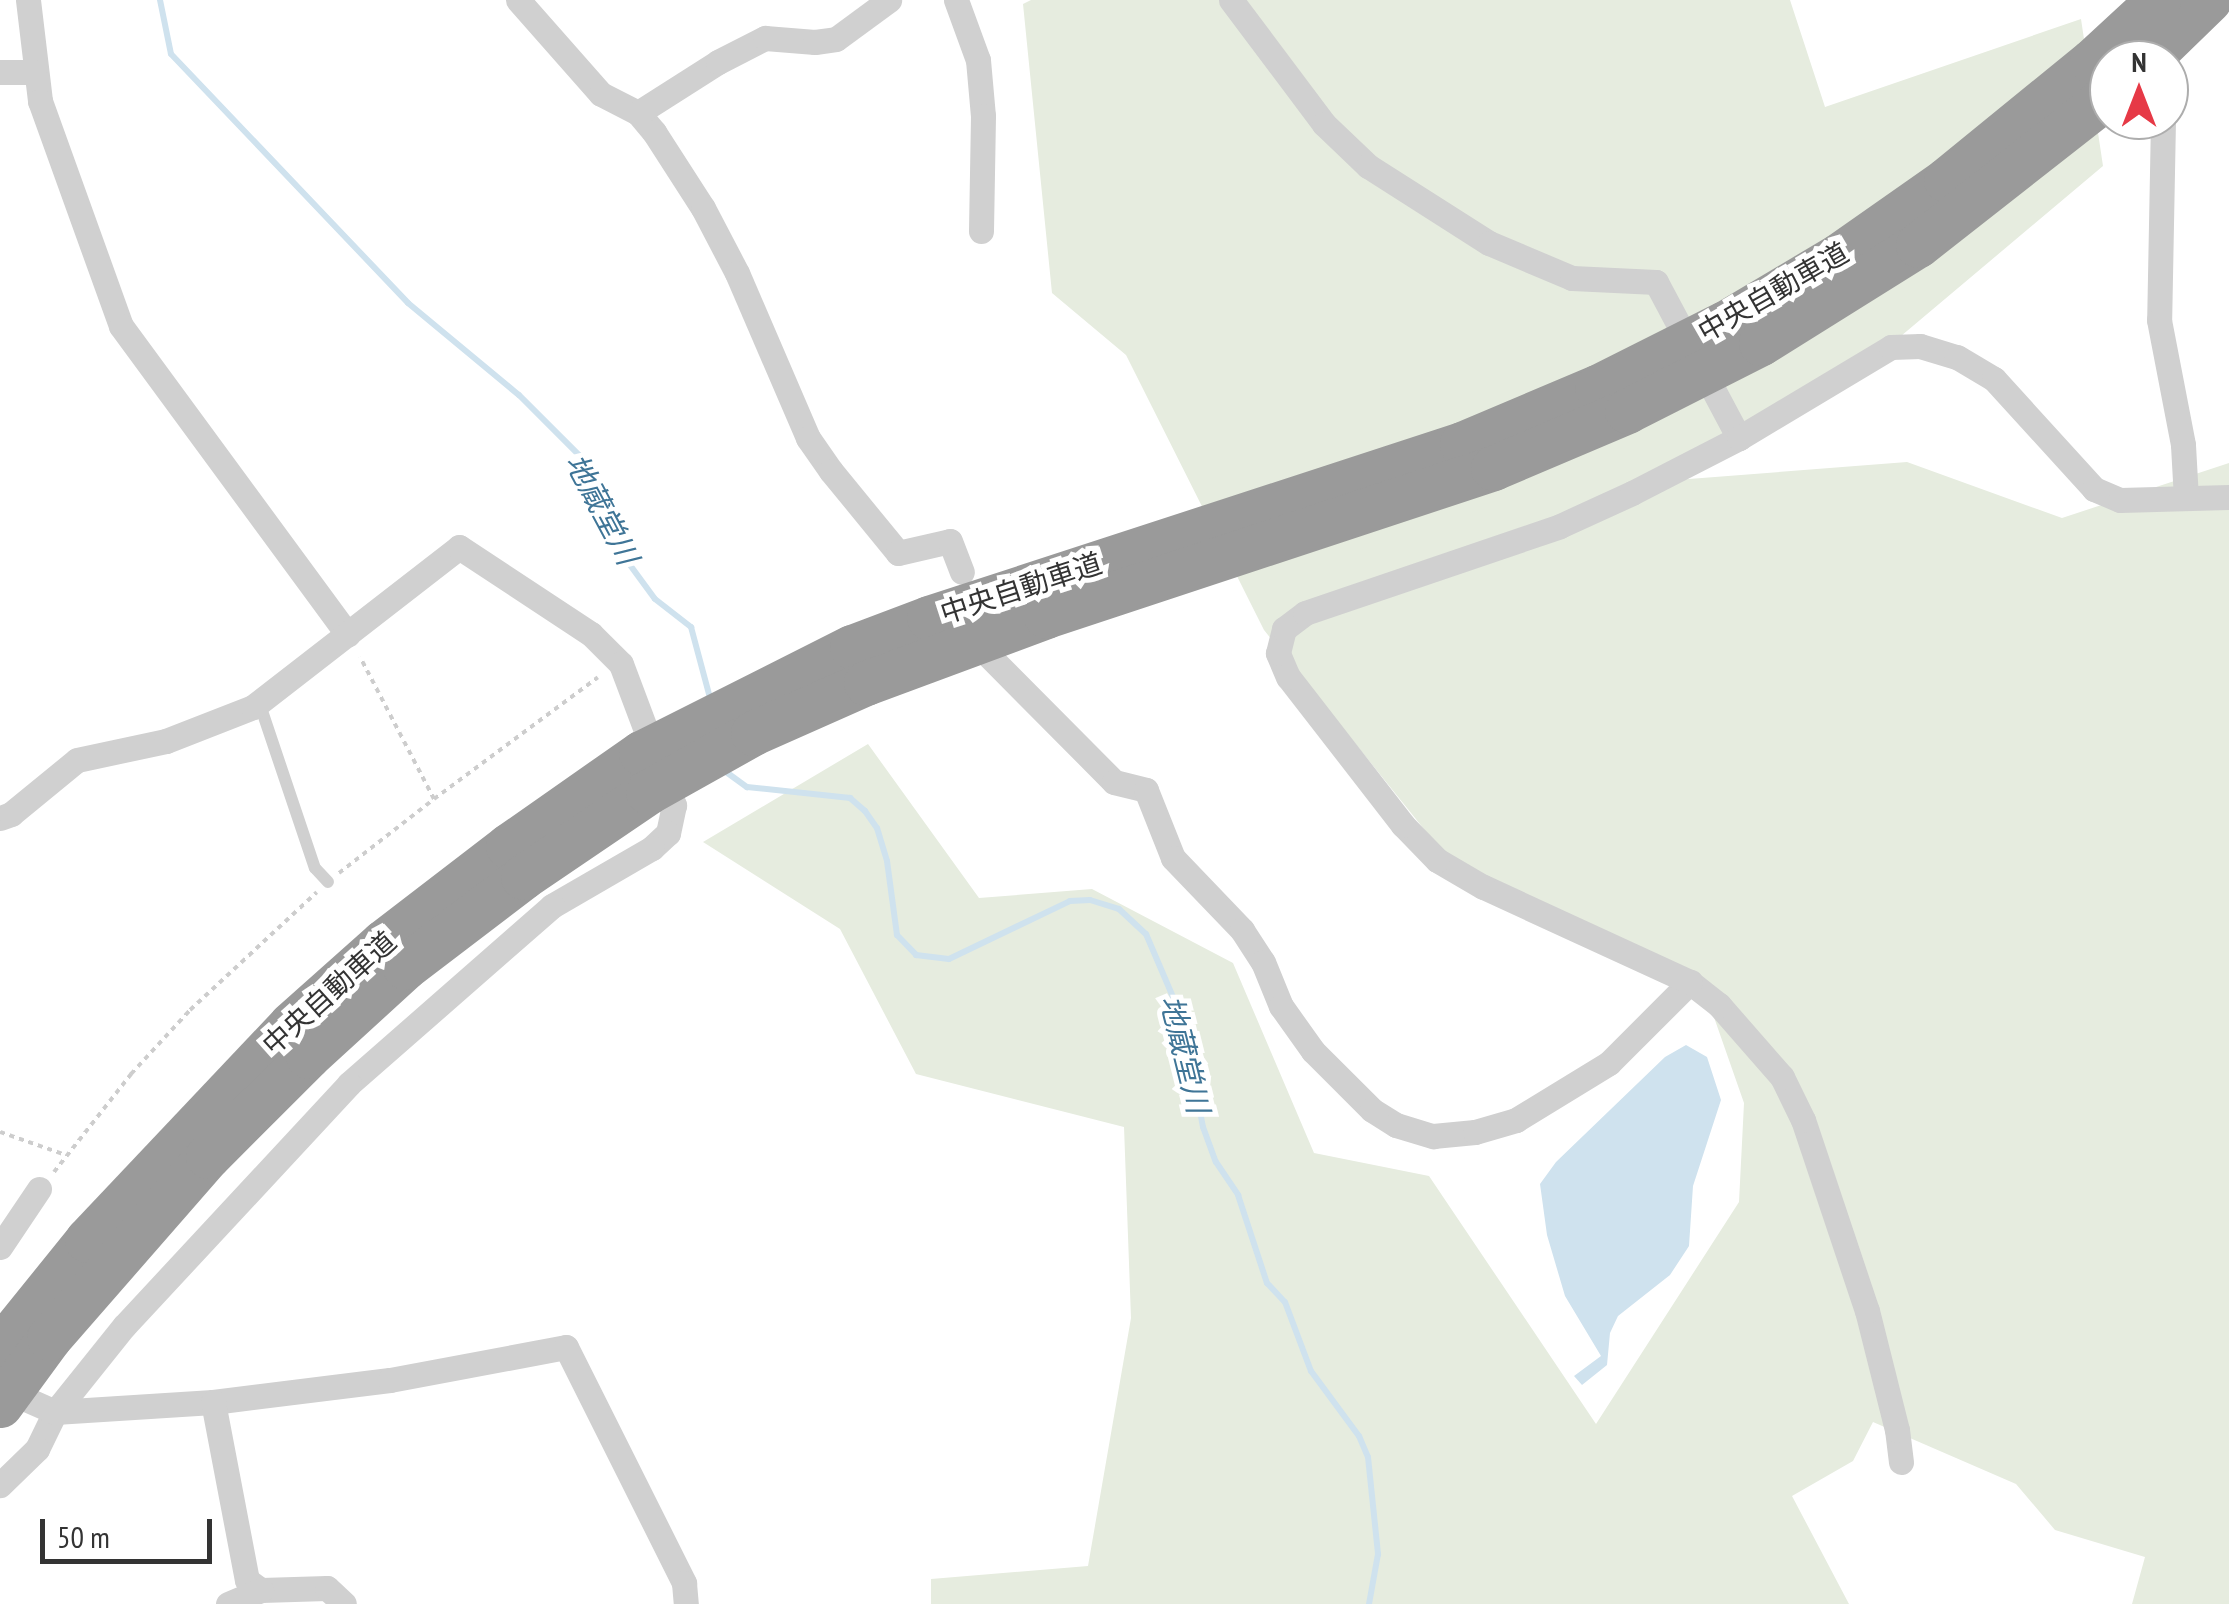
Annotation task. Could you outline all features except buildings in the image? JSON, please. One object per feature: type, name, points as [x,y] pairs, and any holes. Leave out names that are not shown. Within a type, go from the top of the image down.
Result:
[{"type":"highway","name":"中央自動車道","points":[[2129,40],[2158,0]]},
{"type":"highway","points":[[2170,40],[2210,0]]},
{"type":"highway","name":"中央自動車道","points":[[0,1348],[87,1240],[291,1024],[383,942],[508,846],[644,772],[753,733],[928,618],[1462,444],[1597,387],[1724,322],[1838,256],[2089,86]]},
{"type":"highway","name":"中央自動車道","points":[[14,1403],[49,1338],[148,1224],[308,1056],[420,956],[523,877],[644,772]]},
{"type":"street","points":[[28,0],[34,72],[68,188],[121,326],[348,635]]},
{"type":"street","points":[[518,0],[602,94],[638,113],[703,208],[737,274],[808,438],[831,472],[898,553],[950,541],[962,572]]},
{"type":"street","points":[[638,113],[718,62],[765,38],[815,42],[836,39],[889,0]]},
{"type":"street","points":[[956,0],[978,60],[983,116],[981,231]]},
{"type":"street","points":[[1231,0],[1324,124],[1368,166],[1489,243],[1572,278],[1656,282],[1732,428]]},
{"type":"street","points":[[2127,0],[2142,40]]},
{"type":"street","points":[[0,72],[34,72]]},
{"type":"street","points":[[2163,140],[2159,320],[2183,445],[2186,498]]},
{"type":"street","points":[[1901,1462],[1898,1430],[1867,1311],[1803,1120],[1782,1078],[1719,1005],[1690,982],[1483,887],[1437,860],[1403,826],[1288,677],[1278,652],[1284,629],[1305,613],[1560,526],[1732,428],[1892,346],[1920,346],[1956,357],[1994,378],[2094,489],[2120,500],[2229,497]]},
{"type":"street","points":[[0,818],[11,814],[77,760],[209,727],[259,702],[460,547],[592,634],[621,664],[674,804],[668,833],[652,848],[552,906],[359,1074],[124,1326],[55,1412],[37,1449],[0,1485]]},
{"type":"street","points":[[989,656],[1114,782],[1146,790],[1173,858],[1242,930],[1263,962],[1281,1006],[1314,1051],[1372,1110],[1396,1126],[1432,1136],[1475,1132],[1516,1120],[1610,1063],[1690,982]]},
{"type":"street","points":[[0,1247],[38,1190]]},
{"type":"street","points":[[14,1403],[55,1412],[214,1402],[390,1380],[566,1347],[684,1583],[686,1604]]},
{"type":"street","points":[[214,1402],[247,1580],[261,1590]]},
{"type":"street","points":[[228,1604],[261,1590],[327,1588],[344,1604]]},
{"type":"lane","points":[[259,702],[315,868],[328,882]]},
{"type":"path","points":[[348,635],[434,799]]},
{"type":"path","points":[[38,1190],[131,1074],[190,1010],[328,882],[578,688],[621,664]]},
{"type":"path","points":[[0,1132],[68,1156]]},
{"type":"shaded area","points":[[1031,0],[1790,0],[1825,107],[2081,19],[2089,72],[2089,140],[2099,140],[2103,166],[1901,336],[1663,481],[1907,462],[2062,518],[2229,463],[2229,1604],[2132,1604],[2145,1557],[2055,1530],[2016,1484],[1873,1422],[1853,1461],[1792,1496],[1849,1604],[931,1604],[931,1579],[1088,1566],[1131,1318],[1124,1127],[916,1074],[840,929],[703,842],[868,744],[979,898],[1092,889],[1233,963],[1314,1153],[1429,1176],[1596,1424],[1739,1202],[1744,1103],[1702,983],[1448,859],[1264,630],[1126,355],[1052,293],[1023,4]]},
{"type":"water","points":[[1686,1045],[1707,1057],[1721,1100],[1693,1186],[1689,1246],[1670,1275],[1618,1316],[1610,1333],[1607,1365],[1582,1385],[1574,1376],[1601,1356],[1565,1296],[1547,1235],[1540,1184],[1556,1162],[1665,1057]]},
{"type":"waterway","name":"地蔵堂川","points":[[160,0],[171,54],[408,303],[519,395],[579,455],[608,535],[655,599],[691,627],[710,698]]},
{"type":"waterway","name":"地蔵堂川","points":[[722,769],[747,787],[850,798],[865,811],[877,828],[887,861],[897,935],[916,955],[949,959],[1070,901],[1090,900],[1119,909],[1146,934],[1182,1018],[1203,1127],[1216,1162],[1238,1195],[1267,1283],[1285,1302],[1311,1371],[1359,1436],[1368,1457],[1378,1554],[1369,1604]]}]
